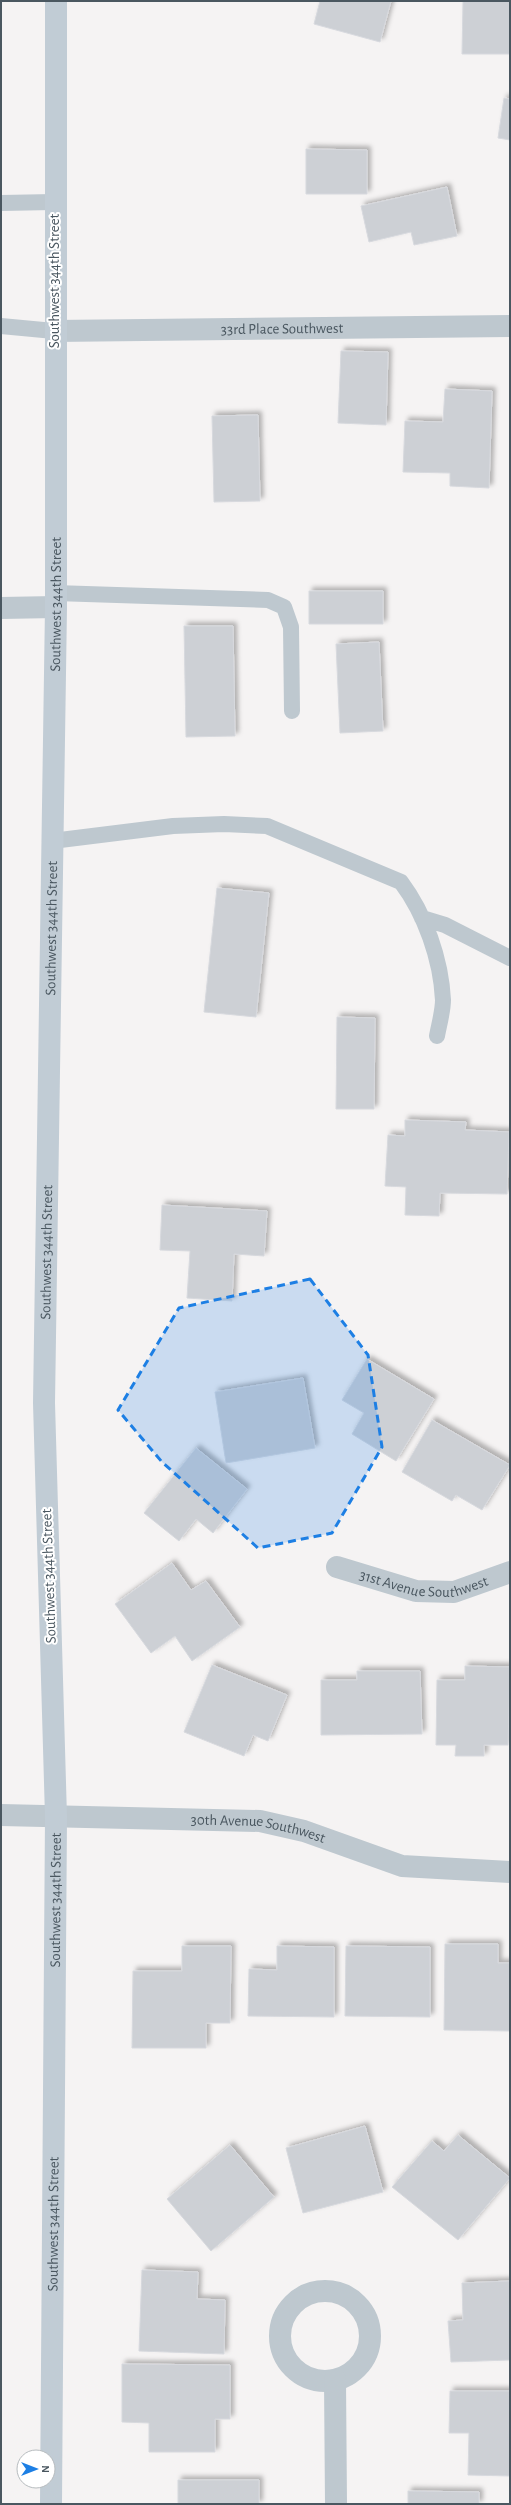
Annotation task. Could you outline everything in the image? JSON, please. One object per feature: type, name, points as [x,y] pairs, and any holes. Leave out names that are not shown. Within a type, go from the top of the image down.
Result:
[{"type":"street","name":"Southwest 344th Street","points":[[50,2504],[56,1817],[44,1403],[56,600],[54,202],[56,1]]},
{"type":"street","name":"33rd Place Southwest","points":[[54,332],[510,326]]},
{"type":"street","points":[[1,608],[56,600]]},
{"type":"street","name":"31st Avenue Southwest","points":[[337,1568],[416,1591],[454,1592],[510,1572]]},
{"type":"street","name":"30th Avenue Southwest","points":[[1,1815],[260,1822],[304,1831],[402,1866],[510,1872]]},
{"type":"street","points":[[320,2291],[335,2292],[349,2298],[360,2308],[368,2321],[370,2336],[368,2351],[360,2364],[349,2374],[335,2380],[321,2381],[306,2378],[294,2369],[285,2357],[280,2343],[280,2329],[285,2314],[294,2303],[306,2295],[320,2291]]},
{"type":"street","points":[[335,2380],[336,2504]]},
{"type":"lane","points":[[1,203],[54,202]]},
{"type":"lane","points":[[1,326],[54,332]]},
{"type":"lane","points":[[56,600],[268,600],[284,607],[291,627],[292,711]]},
{"type":"lane","points":[[52,841],[173,826],[224,824],[267,826],[401,882],[413,898],[431,942],[443,1001],[437,1036]]},
{"type":"lane","points":[[422,918],[445,925],[510,958]]},
{"type":"highlighted area","points":[[310,1279],[368,1355],[382,1447],[332,1533],[258,1548],[162,1462],[118,1410],[179,1308]]},
{"type":"building","points":[[320,1],[391,1],[380,42],[314,24]]},
{"type":"building","points":[[463,1],[510,1],[510,54],[462,54]]},
{"type":"building","points":[[504,98],[510,99],[510,140],[498,138]]},
{"type":"building","points":[[306,149],[367,150],[367,194],[306,194]]},
{"type":"building","points":[[447,187],[457,236],[414,245],[411,232],[369,242],[361,206]]},
{"type":"building","points":[[341,351],[388,352],[386,425],[338,423]]},
{"type":"building","points":[[445,389],[492,391],[489,488],[450,486],[450,473],[403,472],[405,421],[443,422]]},
{"type":"building","points":[[258,415],[260,501],[214,502],[212,416]]},
{"type":"building","points":[[309,591],[383,591],[383,624],[309,624]]},
{"type":"building","points":[[184,626],[233,626],[235,736],[186,737]]},
{"type":"building","points":[[379,642],[383,731],[340,733],[336,644]]},
{"type":"building","points":[[217,888],[269,893],[256,1017],[204,1012]]},
{"type":"building","points":[[337,1017],[375,1018],[374,1109],[336,1109]]},
{"type":"building","points":[[405,1120],[466,1122],[465,1130],[509,1132],[507,1194],[440,1193],[439,1216],[405,1215],[406,1187],[385,1186],[388,1135],[405,1136]]},
{"type":"building","points":[[162,1205],[267,1211],[264,1256],[234,1254],[232,1301],[187,1298],[190,1251],[160,1250]]},
{"type":"building","points":[[367,1359],[434,1399],[396,1461],[352,1434],[364,1413],[342,1400]]},
{"type":"building","points":[[303,1378],[315,1448],[226,1463],[215,1392]]},
{"type":"building","points":[[432,1420],[510,1465],[482,1510],[456,1495],[452,1501],[402,1472]]},
{"type":"building","points":[[196,1448],[247,1489],[213,1533],[196,1519],[179,1541],[144,1513]]},
{"type":"building","points":[[172,1563],[191,1590],[206,1581],[240,1627],[192,1661],[175,1636],[151,1653],[115,1604]]},
{"type":"building","points":[[212,1665],[287,1695],[268,1741],[253,1735],[244,1756],[184,1732]]},
{"type":"building","points":[[465,1666],[510,1667],[508,1745],[484,1745],[484,1756],[455,1756],[456,1745],[436,1745],[437,1680],[465,1680]]},
{"type":"building","points":[[357,1671],[420,1671],[422,1734],[321,1735],[321,1680],[357,1680]]},
{"type":"building","points":[[445,1944],[498,1944],[498,1963],[510,1963],[510,2031],[444,2030]]},
{"type":"building","points":[[182,1946],[231,1946],[230,2023],[206,2023],[206,2048],[132,2048],[133,1971],[182,1971]]},
{"type":"building","points":[[277,1946],[334,1947],[334,2017],[248,2016],[249,1969],[277,1970]]},
{"type":"building","points":[[346,1946],[430,1947],[430,2017],[345,2016]]},
{"type":"building","points":[[365,2126],[383,2192],[303,2213],[286,2148]]},
{"type":"building","points":[[458,2135],[510,2178],[458,2240],[392,2187],[432,2141],[444,2151]]},
{"type":"building","points":[[230,2145],[274,2197],[211,2251],[167,2199]]},
{"type":"building","points":[[142,2270],[198,2272],[197,2299],[225,2300],[224,2354],[139,2351]]},
{"type":"building","points":[[510,2281],[510,2360],[451,2362],[448,2321],[463,2320],[462,2283]]},
{"type":"building","points":[[122,2364],[230,2365],[230,2419],[215,2419],[215,2452],[149,2452],[149,2423],[122,2422]]},
{"type":"building","points":[[450,2391],[510,2391],[510,2476],[468,2475],[469,2433],[449,2433]]},
{"type":"building","points":[[178,2480],[259,2480],[259,2504],[178,2504]]},
{"type":"building","points":[[408,2491],[479,2492],[479,2504],[408,2504]]}]
